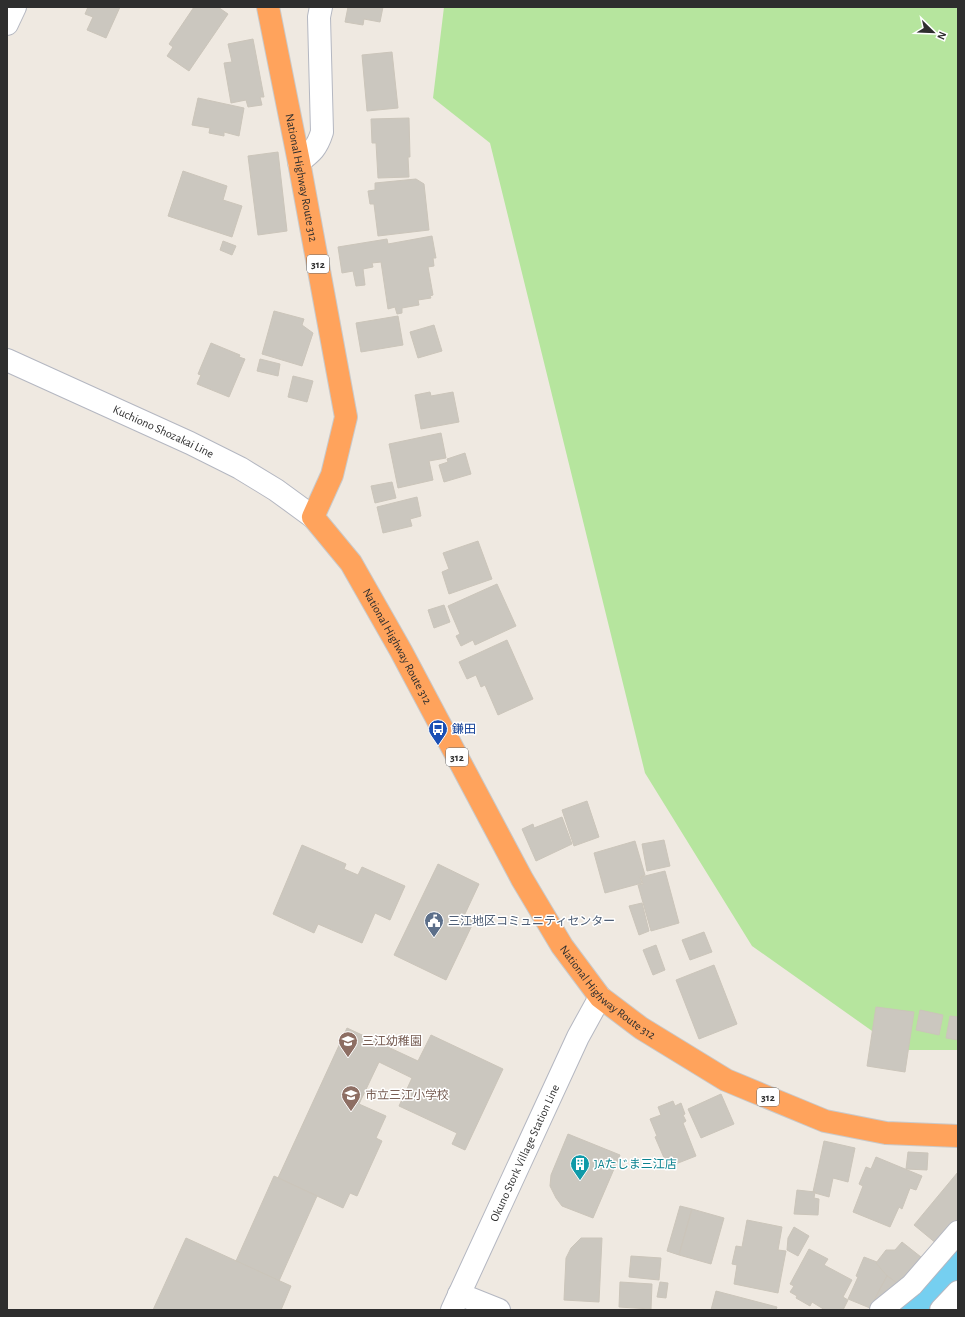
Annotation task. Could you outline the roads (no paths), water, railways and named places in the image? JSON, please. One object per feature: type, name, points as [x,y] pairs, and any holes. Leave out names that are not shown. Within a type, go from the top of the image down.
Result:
[{"type":"highway","name":"National Highway Route 312","points":[[268,7],[299,162],[346,417],[332,475],[313,517],[351,563],[401,651],[522,879],[562,946],[600,997],[641,1028],[726,1080],[826,1121],[886,1133],[958,1136]]},
{"type":"main road","points":[[7,24],[15,7]]},
{"type":"main road","points":[[299,162],[313,152],[318,144],[322,132],[319,17],[321,7]]},
{"type":"main road","name":"Kuchiono Shozakai Line","points":[[7,360],[190,443],[240,468],[276,490],[313,517]]},
{"type":"main road","name":"Okuno Stork Village Station Line","points":[[455,1302],[578,1037],[600,997]]},
{"type":"main road","points":[[881,1310],[912,1285],[958,1232]]},
{"type":"main road","points":[[941,1310],[958,1292]]},
{"type":"main road","points":[[455,1302],[499,1310]]},
{"type":"waterway","points":[[914,1310],[958,1267]]},
{"type":"place","name":"鎌田","points":[[438,746]]},
{"type":"place","name":"三江地区コミュニティセンター","points":[[434,938]]},
{"type":"place","name":"三江幼稚園","points":[[348,1058]]},
{"type":"place","name":"市立三江小学校","points":[[351,1112]]},
{"type":"place","name":"JAたじま三江店","points":[[580,1181]]}]
